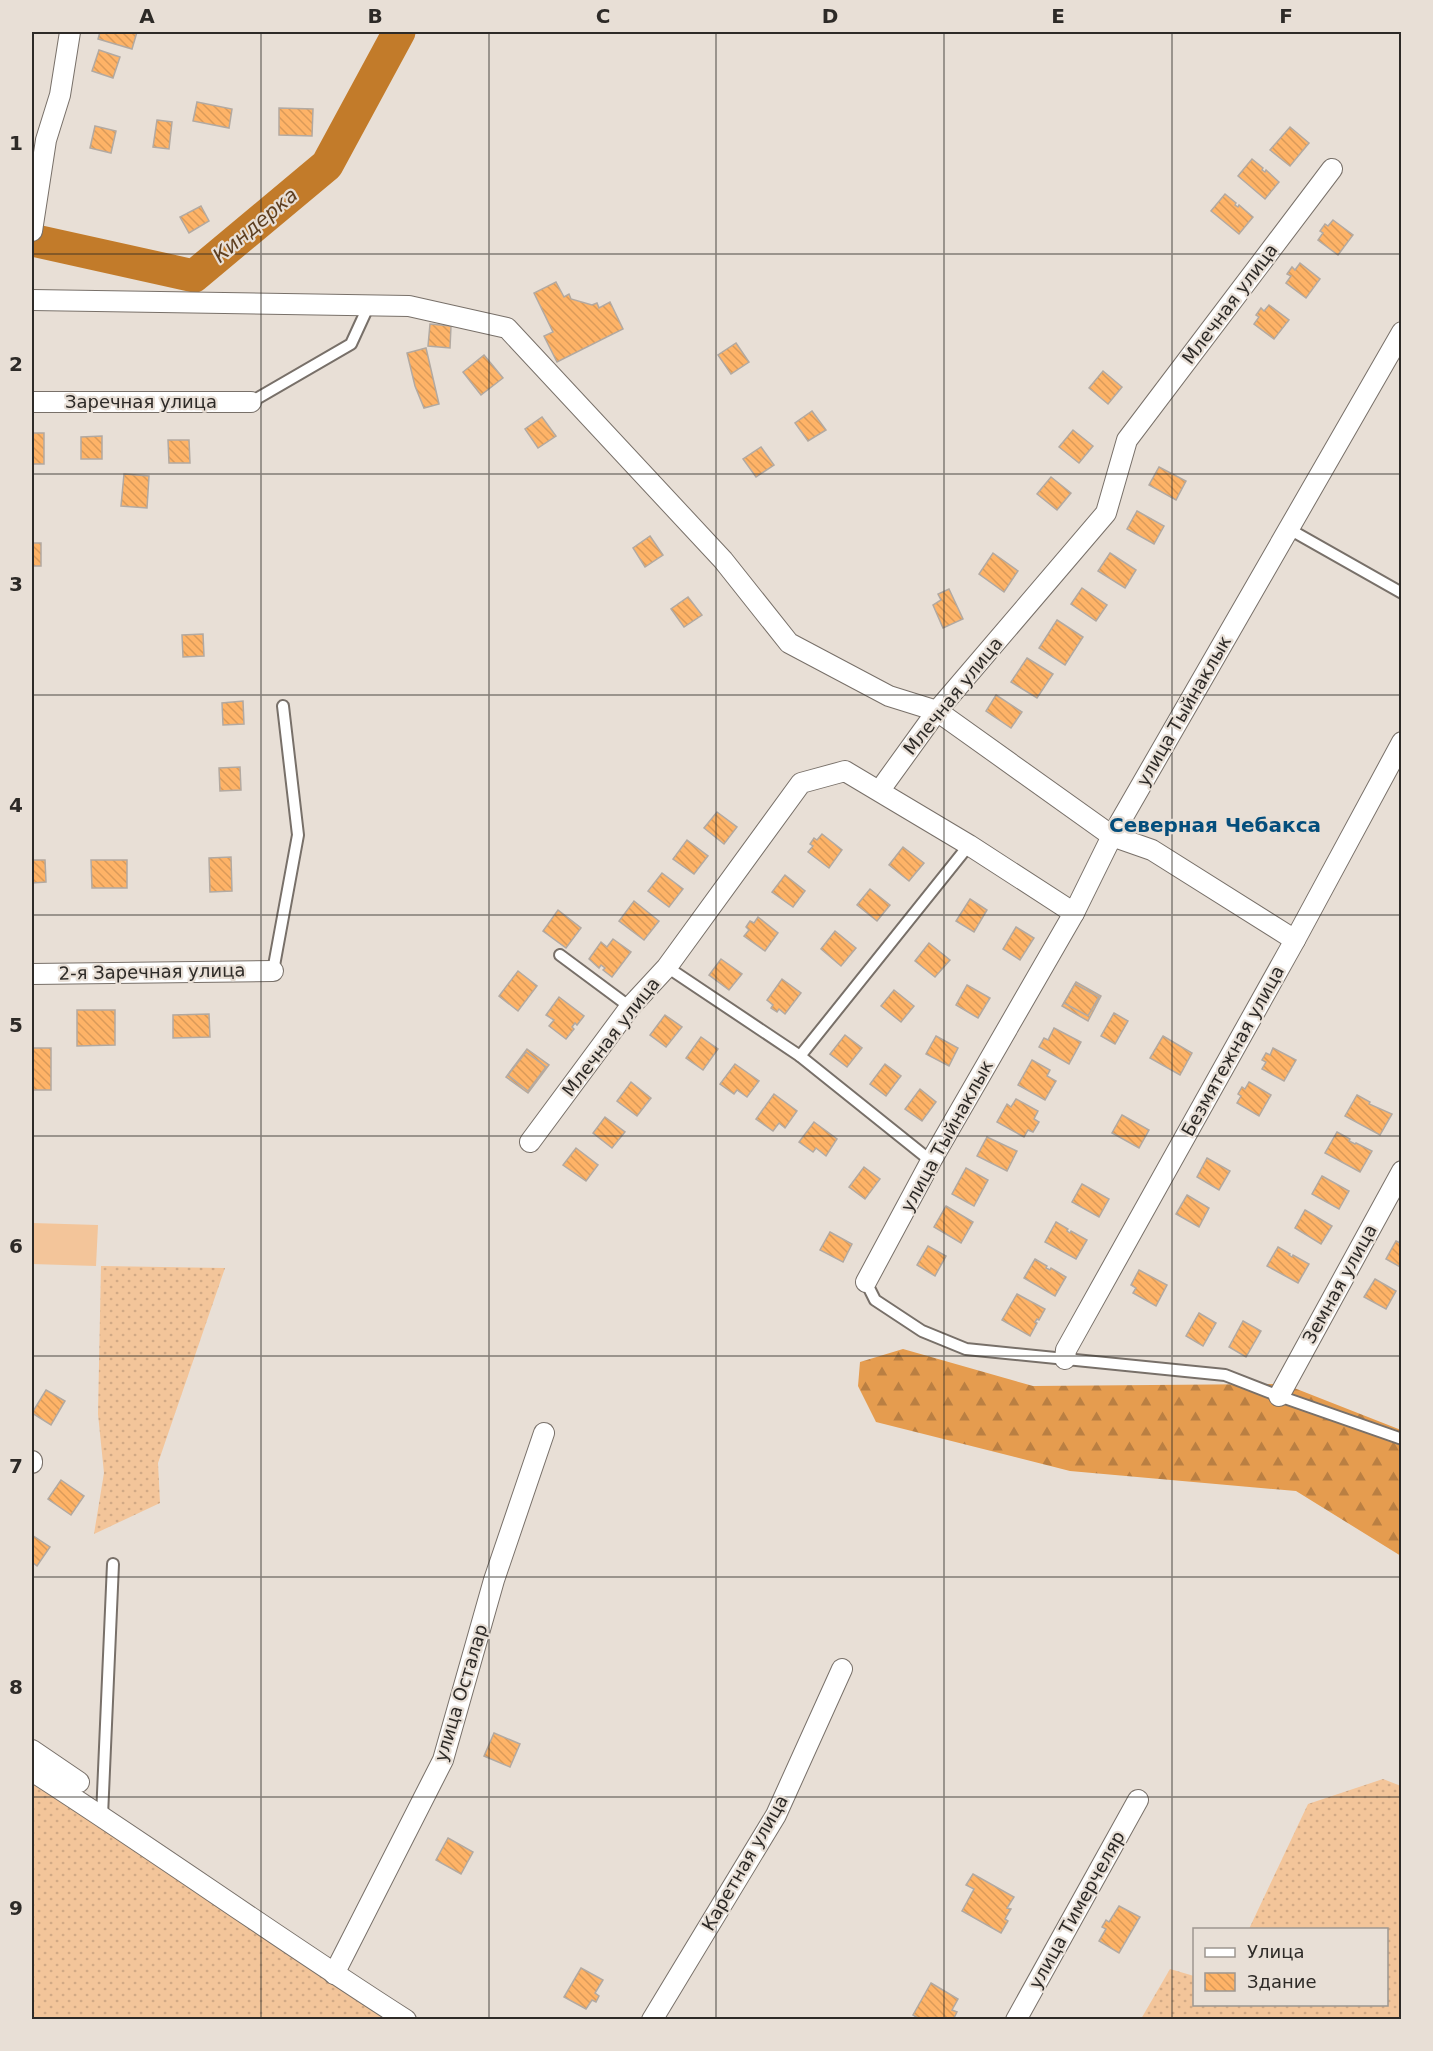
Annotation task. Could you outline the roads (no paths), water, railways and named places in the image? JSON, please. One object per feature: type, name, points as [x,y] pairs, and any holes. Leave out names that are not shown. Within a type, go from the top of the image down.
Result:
[{"type":"street","points":[[32,230],[39,139],[60,95],[70,32]]},
{"type":"street","name":"Млечная улица","points":[[531,1142],[630,1007],[667,967],[801,783],[845,771],[880,790],[937,711],[1106,513],[1127,440],[1332,169]]},
{"type":"street","points":[[32,300],[409,306],[507,328],[723,560],[789,643],[889,696],[937,711],[1112,836],[1152,850],[1295,940]]},
{"type":"street","name":"улица Тыйнаклык","points":[[866,1282],[931,1161],[1074,913],[1112,836],[1401,332]]},
{"type":"street","name":"Заречная улица","points":[[32,402],[251,402]]},
{"type":"street","name":"Безмятежная улица","points":[[1065,1359],[1066,1350],[1295,940],[1401,742]]},
{"type":"street","points":[[880,790],[1074,913]]},
{"type":"street","name":"2-я Заречная улица","points":[[32,974],[273,971]]},
{"type":"street","name":"Земная улица","points":[[1279,1396],[1401,1171]]},
{"type":"street","name":"улица Осталар","points":[[334,1974],[443,1760],[494,1580],[544,1433]]},
{"type":"street","name":"Каретная улица","points":[[652,2019],[776,1815],[842,1669]]},
{"type":"street","points":[[32,1750],[79,1782]]},
{"type":"street","points":[[32,1771],[334,1974],[406,2019]]},
{"type":"street","name":"улица Тимерчеляр","points":[[1016,2019],[1138,1800]]},
{"type":"lane","points":[[251,402],[351,344],[368,307]]},
{"type":"lane","points":[[1288,529],[1401,594]]},
{"type":"lane","points":[[273,971],[298,835],[283,706]]},
{"type":"lane","points":[[800,1056],[969,845]]},
{"type":"lane","points":[[560,955],[630,1007]]},
{"type":"lane","points":[[667,967],[800,1056],[931,1161]]},
{"type":"lane","points":[[866,1282],[875,1300],[922,1331],[966,1349],[1226,1375],[1401,1439]]},
{"type":"lane","points":[[102,1816],[113,1564]]},
{"type":"waterway","name":"Киндерка","points":[[32,240],[194,276],[327,165],[399,32]]},
{"type":"district","name":"Северная Чебакса","points":[[1215,825]]}]
